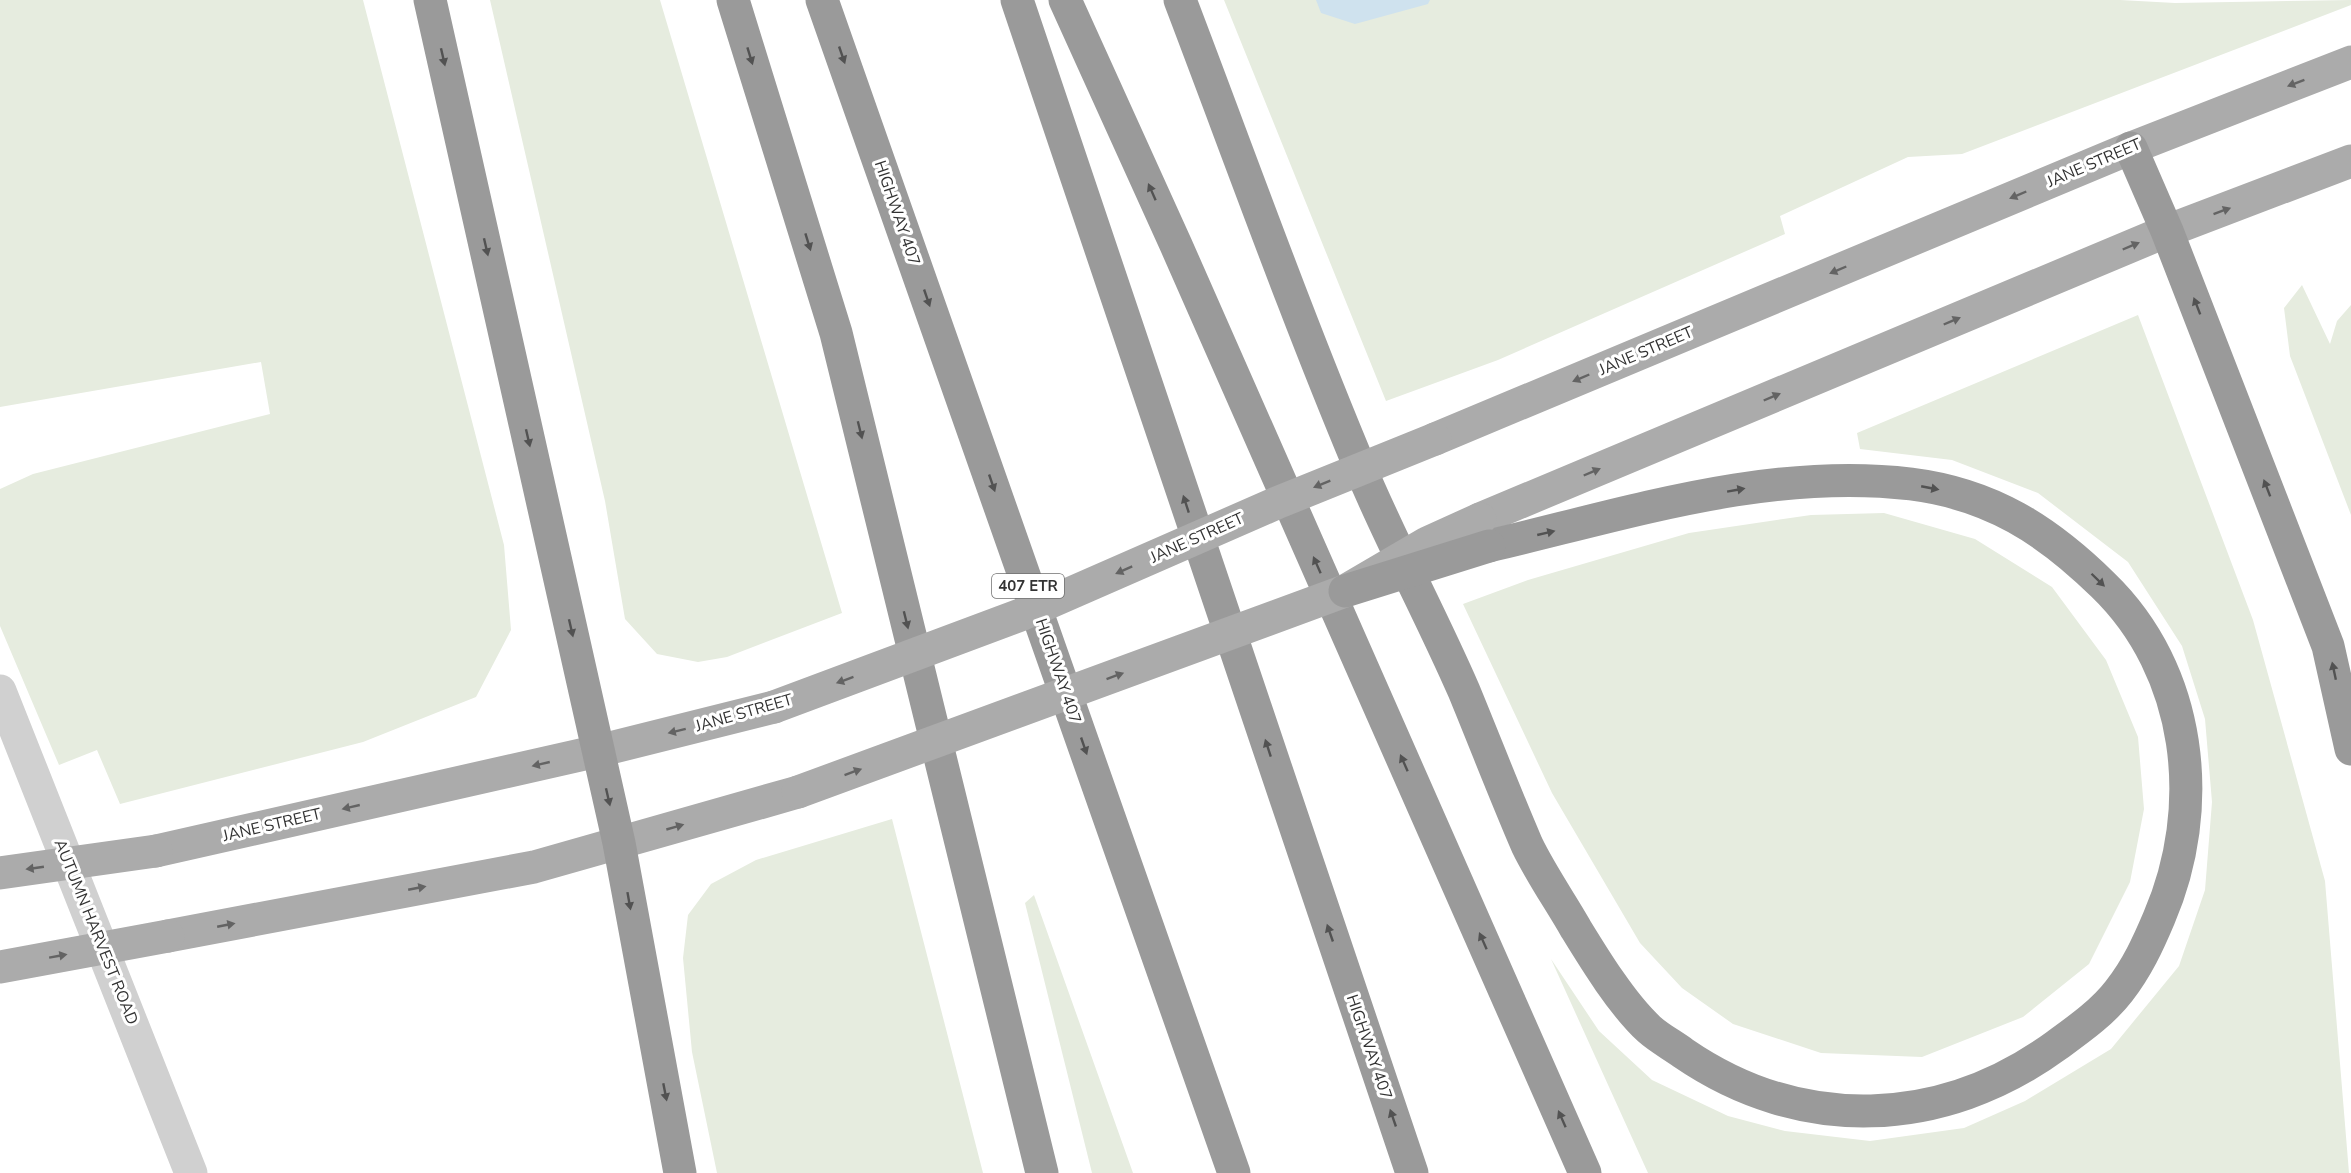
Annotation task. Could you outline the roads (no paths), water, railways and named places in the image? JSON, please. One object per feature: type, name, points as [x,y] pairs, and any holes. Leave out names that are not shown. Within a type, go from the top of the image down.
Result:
[{"type":"highway","points":[[430,0],[619,843],[680,1173]]},
{"type":"highway","points":[[734,0],[836,333],[1042,1173]]},
{"type":"highway","name":"HIGHWAY 407","points":[[822,0],[1234,1173]]},
{"type":"highway","name":"HIGHWAY 407","points":[[1017,0],[1412,1173]]},
{"type":"highway","points":[[1065,0],[1176,245],[1585,1173]]},
{"type":"highway","points":[[1180,0],[1360,466],[1461,685],[1530,852],[1599,967],[1648,1029],[1713,1073],[1748,1091],[1792,1103],[1853,1111],[1906,1108],[1955,1099],[2000,1080],[2042,1056],[2082,1027],[2116,995],[2142,958],[2171,891],[2183,837],[2187,777],[2181,723],[2164,670],[2122,603],[2069,552],[2022,518],[1953,493],[1912,484],[1802,482],[1484,533],[1346,591]]},
{"type":"highway","points":[[2131,148],[2167,231],[2328,646],[2351,749]]},
{"type":"main road","name":"JANE STREET","points":[[0,873],[156,851],[598,751],[774,707],[1023,614],[1280,502],[2131,148],[2351,62]]},
{"type":"main road","points":[[1484,533],[2167,231],[2351,161]]},
{"type":"main road","points":[[0,967],[534,867],[798,792],[1346,591]]},
{"type":"street","name":"AUTUMN HARVEST ROAD","points":[[0,691],[191,1173]]},
{"type":"water","points":[[1316,0],[1430,0],[1428,4],[1355,24],[1321,13]]}]
